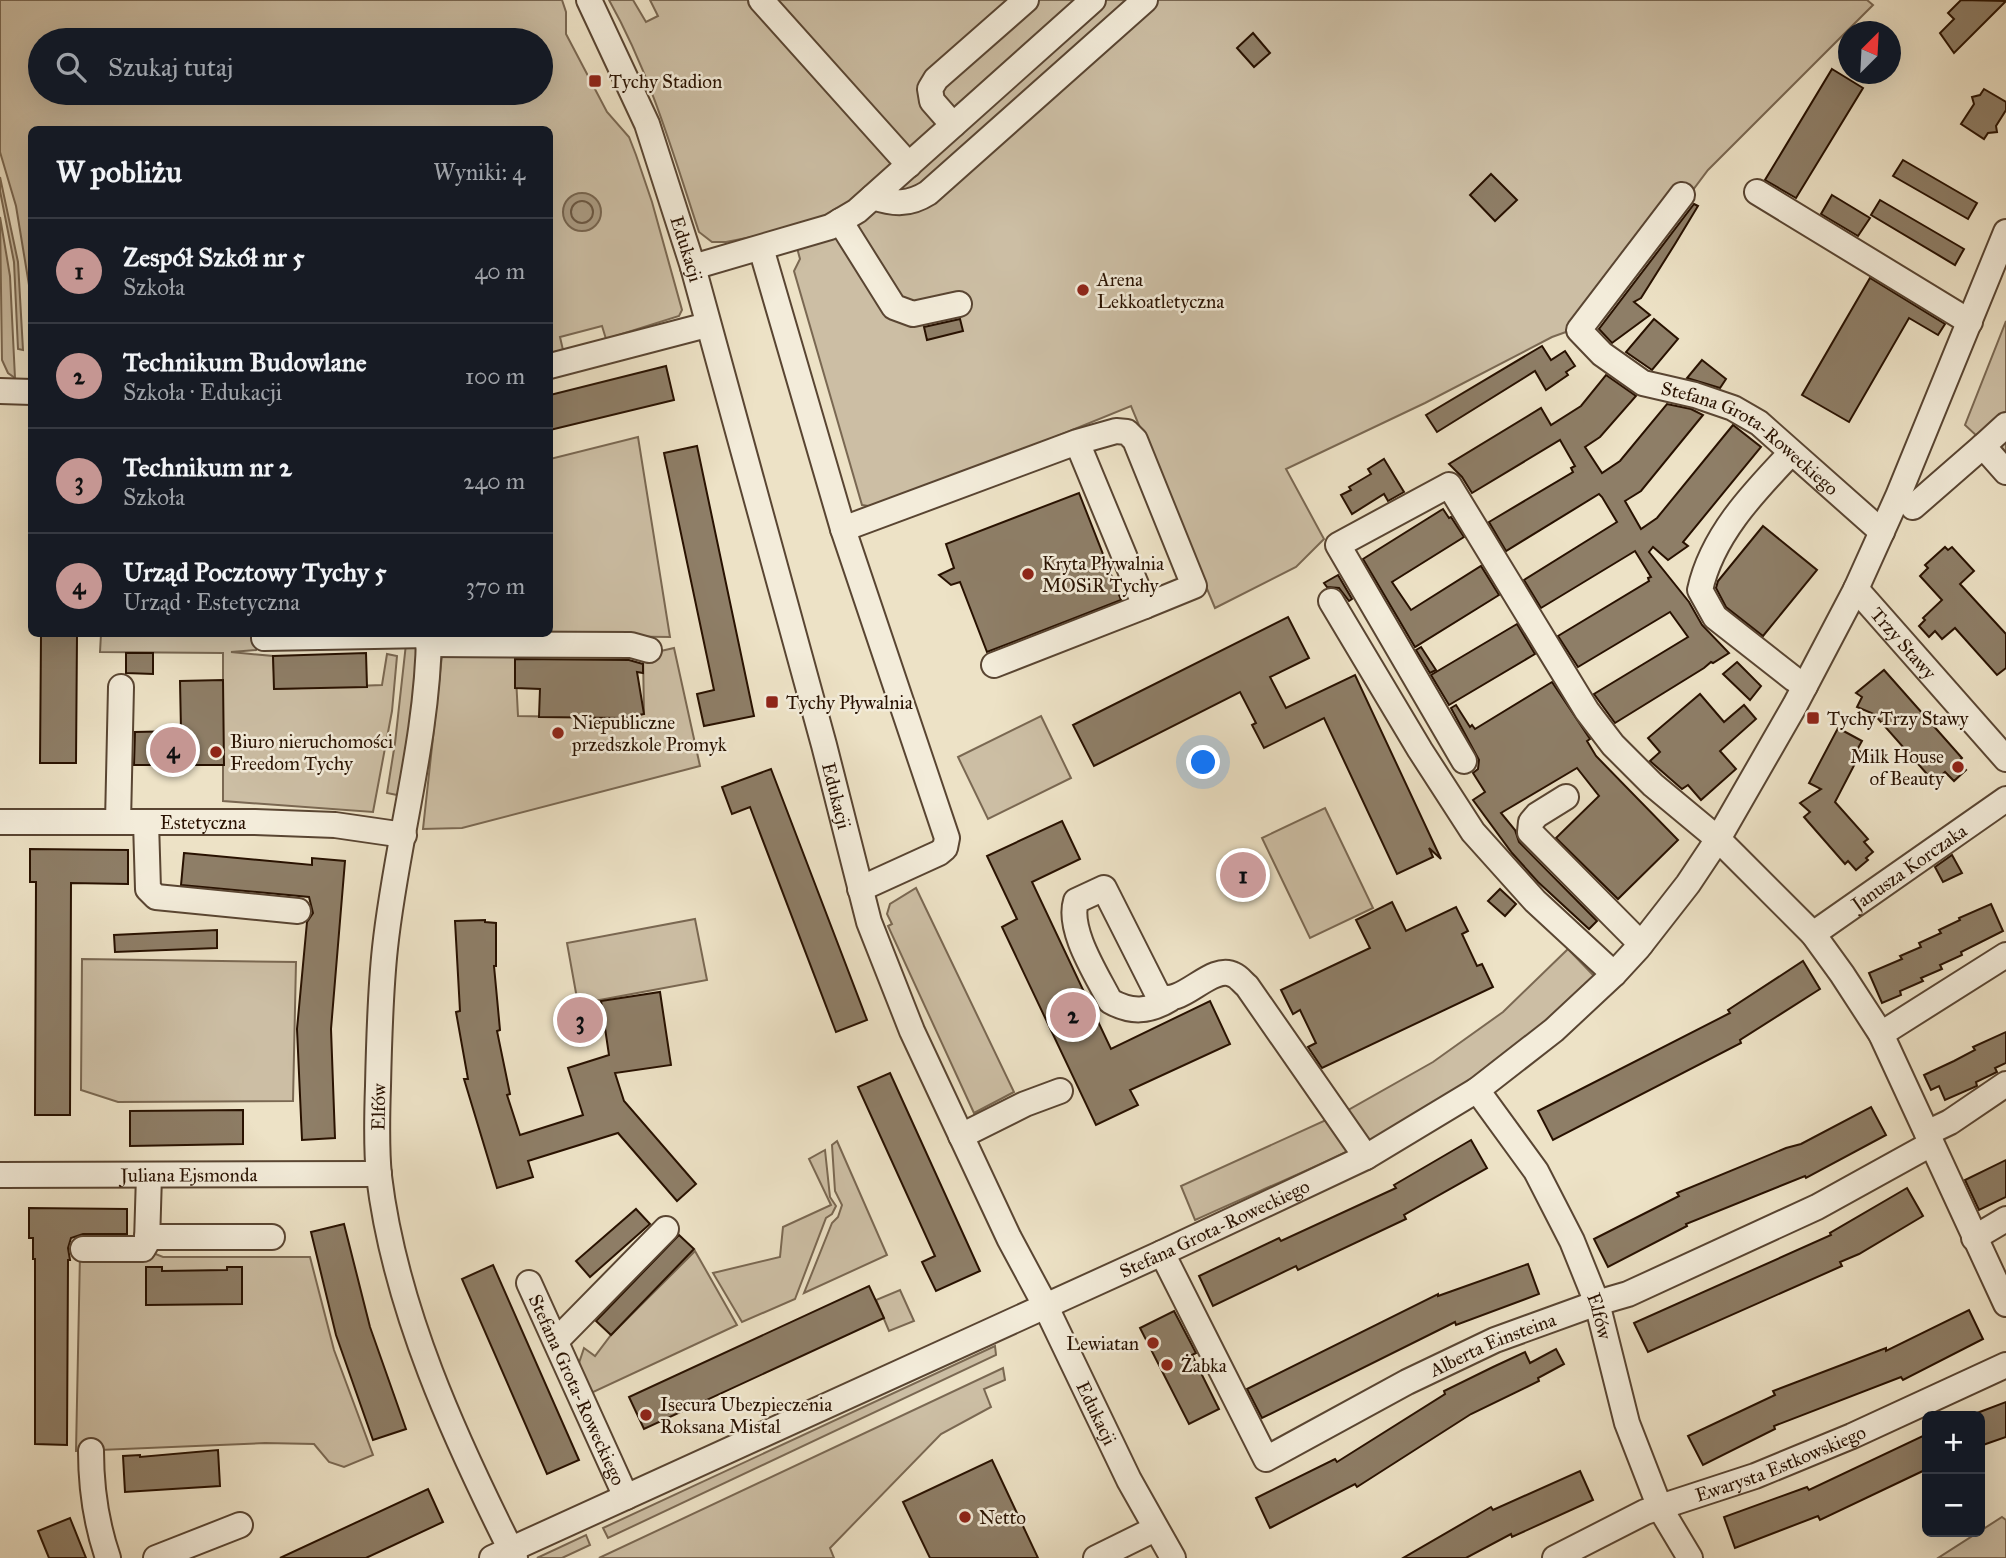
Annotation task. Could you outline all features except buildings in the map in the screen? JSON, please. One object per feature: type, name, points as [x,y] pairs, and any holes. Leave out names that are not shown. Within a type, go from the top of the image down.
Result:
[{"type":"street","name":"Edukacji","points":[[589,0],[647,124],[693,267],[824,745],[869,922],[912,1031],[1009,1238],[1045,1305],[1155,1529],[1173,1558]]},
{"type":"street","points":[[761,0],[909,164]]},
{"type":"street","points":[[953,125],[932,101],[930,89],[936,79],[1026,0]]},
{"type":"street","points":[[693,267],[830,227],[857,211],[1093,0]]},
{"type":"street","points":[[873,197],[902,203],[916,201],[928,193],[1145,0]]},
{"type":"street","points":[[1756,192],[1970,322]]},
{"type":"street","name":"Stefana Grota-Roweckiego","points":[[1682,195],[1579,330],[1602,354],[1643,383],[1695,395],[1733,408],[1759,424],[1882,532]]},
{"type":"street","points":[[840,221],[894,307],[913,314],[959,304]]},
{"type":"street","name":"Stefana Grota-Roweckiego","points":[[506,1555],[626,1497],[1366,1157],[1477,1090],[1554,1030],[1614,974],[1641,944],[1688,884],[1718,839],[1856,589],[2006,232]]},
{"type":"street","points":[[761,248],[843,529],[947,838],[945,848],[860,889]]},
{"type":"street","points":[[553,365],[707,325]]},
{"type":"street","points":[[0,391],[28,392]]},
{"type":"street","points":[[1913,507],[2006,425]]},
{"type":"street","points":[[843,529],[1077,442],[1116,431],[1127,432],[1135,440],[1194,586],[994,665]]},
{"type":"street","points":[[1077,442],[1145,606]]},
{"type":"street","points":[[1983,446],[2006,472]]},
{"type":"street","points":[[1791,453],[1745,501],[1705,568],[1700,590],[1715,617],[1805,685]]},
{"type":"street","points":[[1464,761],[1338,545],[1449,485],[1587,710],[1613,745],[1653,785],[1718,839],[1813,934],[1842,974],[1881,1034],[2006,1304]]},
{"type":"street","name":"Trzy Stawy","points":[[1856,589],[2006,759]]},
{"type":"street","points":[[1331,601],[1420,750],[1473,832],[1535,901],[1614,974]]},
{"type":"street","points":[[264,638],[429,638],[631,645],[649,650]]},
{"type":"street","name":"Elfów","points":[[429,638],[418,756],[385,947],[379,1046],[379,1174],[391,1242],[408,1309],[432,1379],[506,1555]]},
{"type":"street","points":[[118,822],[121,687]]},
{"type":"street","points":[[1566,797],[1537,815],[1531,821],[1530,832],[1641,944]]},
{"type":"street","name":"Janusza Korczaka","points":[[1813,934],[2006,799]]},
{"type":"street","name":"Estetyczna","points":[[0,822],[256,822],[335,825],[404,835]]},
{"type":"street","points":[[146,822],[148,891],[156,897],[298,911]]},
{"type":"street","points":[[1170,999],[1158,995],[1104,888],[1076,901],[1075,926],[1110,1001],[1132,1011],[1159,1006],[1221,974],[1235,975],[1247,986],[1366,1157]]},
{"type":"street","points":[[1881,1034],[2006,955]]},
{"type":"street","points":[[1929,1138],[2006,1084]]},
{"type":"street","name":"Elfów","points":[[1477,1090],[1535,1171],[1572,1241],[1597,1303],[1627,1423],[1660,1508],[1690,1558]]},
{"type":"street","points":[[961,1136],[1025,1104],[1060,1091]]},
{"type":"street","name":"Alberta Einsteina","points":[[1162,1253],[1266,1459],[1407,1382],[1495,1340],[1628,1294],[1817,1208],[1929,1138]]},
{"type":"street","name":"Juliana Ejsmonda","points":[[0,1175],[379,1174]]},
{"type":"street","points":[[83,1249],[143,1249],[148,1242],[149,1175]]},
{"type":"street","points":[[1974,1237],[2006,1219]]},
{"type":"street","points":[[556,1341],[666,1229]]},
{"type":"street","points":[[148,1237],[272,1237]]},
{"type":"street","name":"Stefana Grota-Roweckiego","points":[[529,1283],[626,1497]]},
{"type":"street","name":"Ewarysta Estkowskiego","points":[[1555,1558],[1645,1512],[1755,1476],[1852,1436],[2006,1365]]},
{"type":"street","points":[[91,1451],[91,1481],[100,1533],[108,1558]]},
{"type":"street","points":[[156,1558],[240,1525]]},
{"type":"street","points":[[1096,1558],[1155,1529]]},
{"type":"shaded area","points":[[0,0],[562,0],[566,12],[566,34],[607,112],[629,137],[636,155],[682,310],[679,316],[606,339],[602,326],[560,337],[563,350],[553,352],[553,126],[28,126],[28,279],[16,206],[0,152]]},
{"type":"shaded area","points":[[609,0],[633,0],[646,22],[658,16],[650,0],[1867,0],[1873,5],[1857,21],[1838,21],[1838,40],[1708,170],[1594,322],[1552,337],[1425,403],[1286,469],[1324,539],[1296,567],[1215,608],[1131,406],[881,508],[862,505],[794,271],[800,259],[792,229],[726,242],[712,242],[699,232],[649,85]]},
{"type":"shaded area","points":[[0,177],[18,262],[23,350],[18,349],[14,262],[0,191]]},
{"type":"shaded area","points":[[0,217],[10,276],[15,378],[8,373],[2,360]]},
{"type":"shaded area","points":[[2006,321],[2006,463],[1965,425]]},
{"type":"shaded area","points":[[638,437],[670,637],[553,636],[553,458]]},
{"type":"shaded area","points":[[101,637],[307,637],[260,640],[256,650],[231,652],[273,656],[275,689],[382,685],[387,654],[397,656],[392,711],[373,812],[223,801],[223,653],[100,652]]},
{"type":"shaded area","points":[[406,644],[423,644],[402,796],[387,793]]},
{"type":"shaded area","name":"Niepubliczne przedszkole Promyk","points":[[674,648],[700,766],[462,828],[423,829],[442,655],[515,657],[518,716],[625,718],[644,714],[643,655]]},
{"type":"shaded area","points":[[1041,716],[1071,778],[988,819],[958,757]]},
{"type":"shaded area","points":[[1325,808],[1373,908],[1310,938],[1262,838]]},
{"type":"shaded area","points":[[916,888],[1014,1092],[974,1113],[888,926],[892,924],[887,914],[890,904]]},
{"type":"shaded area","points":[[695,919],[707,980],[578,1004],[567,943]]},
{"type":"shaded area","points":[[1568,949],[1595,977],[1480,1074],[1430,1108],[1379,1136],[1195,1220],[1181,1186],[1348,1110],[1433,1062],[1503,1012]]},
{"type":"shaded area","points":[[82,959],[296,962],[293,1101],[118,1102],[81,1090]]},
{"type":"shaded area","points":[[837,1141],[887,1255],[804,1293],[842,1205],[835,1191],[832,1145]]},
{"type":"shaded area","points":[[825,1150],[830,1197],[836,1206],[826,1218],[795,1299],[742,1322],[713,1273],[780,1257],[783,1227],[831,1205],[809,1159]]},
{"type":"shaded area","points":[[143,1249],[163,1257],[310,1257],[334,1350],[373,1455],[344,1467],[329,1462],[314,1444],[265,1443],[76,1451],[80,1254]]},
{"type":"shaded area","points":[[695,1251],[737,1325],[589,1394],[576,1372],[584,1348],[595,1356],[611,1335]]},
{"type":"shaded area","points":[[900,1290],[914,1321],[889,1331],[876,1300]]},
{"type":"shaded area","points":[[995,1346],[996,1355],[608,1538],[603,1528]]},
{"type":"shaded area","points":[[1003,1368],[1005,1380],[984,1389],[991,1407],[941,1434],[830,1548],[834,1558],[599,1558]]},
{"type":"shaded area","points":[[2002,1517],[2006,1520],[2006,1558],[1938,1558],[1971,1537],[1985,1537],[1985,1528]]},
{"type":"shaded area","points":[[586,1535],[590,1545],[562,1558],[537,1558]]},
{"type":"water","points":[[582,193],[595,199],[601,212],[595,225],[582,231],[569,225],[563,212],[569,199]]},
{"type":"place","name":"Tychy Stadion","points":[[595,81]]},
{"type":"place","name":"Arena Lekkoatletyczna","points":[[1083,290]]},
{"type":"place","name":"Kryta Pływalnia MOSiR Tychy","points":[[1028,574]]},
{"type":"place","name":"Tychy Pływalnia","points":[[772,702]]},
{"type":"place","name":"Tychy Trzy Stawy","points":[[1813,718]]},
{"type":"place","name":"Niepubliczne przedszkole Promyk","points":[[558,733]]},
{"type":"place","name":"Urząd Pocztowy Tychy 5","points":[[173,750]]},
{"type":"place","name":"Biuro nieruchomości Freedom Tychy","points":[[216,752]]},
{"type":"place","name":"Milk House of Beauty","points":[[1958,767]]},
{"type":"place","name":"Zespół Szkół nr 5","points":[[1243,875]]},
{"type":"place","name":"Technikum Budowlane","points":[[1073,1015]]},
{"type":"place","name":"Technikum nr 2","points":[[580,1020]]},
{"type":"place","name":"Lewiatan","points":[[1153,1343]]},
{"type":"place","name":"Żabka","points":[[1167,1365]]},
{"type":"place","name":"Isecura Ubezpieczenia Roksana Mistal","points":[[646,1415]]},
{"type":"place","name":"Netto","points":[[965,1517]]}]
